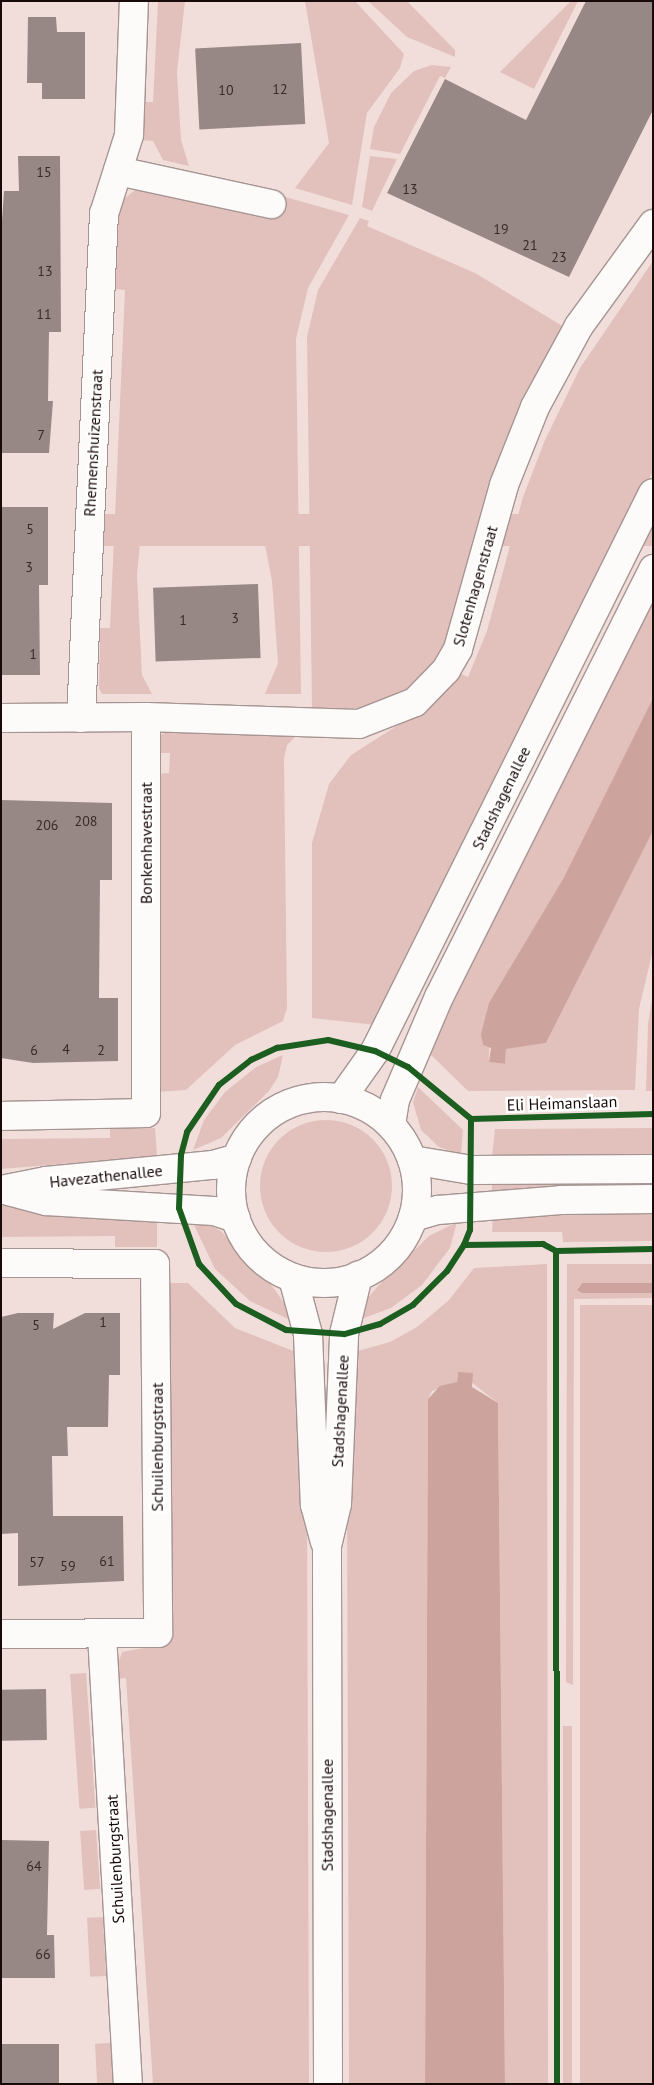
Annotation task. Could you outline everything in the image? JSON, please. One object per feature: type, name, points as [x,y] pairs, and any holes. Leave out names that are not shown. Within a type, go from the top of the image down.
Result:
[{"type":"street","name":"Rhemenshuizenstraat","points":[[81,718],[104,214],[129,136],[134,1]]},
{"type":"street","points":[[118,171],[271,204]]},
{"type":"street","name":"Slotenhagenstraat","points":[[146,717],[359,724],[398,712],[431,689],[458,649],[504,485],[535,407],[579,326],[653,224]]},
{"type":"street","name":"Stadshagenallee","points":[[341,1099],[375,1051],[653,493]]},
{"type":"street","name":"Stadshagenallee","points":[[391,1125],[396,1100],[439,997],[653,569]]},
{"type":"street","points":[[1,718],[146,717]]},
{"type":"street","name":"Bonkenhavestraat","points":[[1,1116],[146,1113],[146,717]]},
{"type":"street","points":[[309,1098],[341,1099],[368,1108],[391,1125],[412,1160],[417,1189],[413,1218],[392,1253],[358,1276],[326,1283],[293,1278],[257,1254],[236,1218],[231,1188],[237,1158],[254,1130],[278,1109],[309,1098]]},
{"type":"street","name":"Havezathenallee","points":[[3,1190],[46,1181],[213,1165],[237,1158]]},
{"type":"street","points":[[412,1160],[472,1170],[653,1169]]},
{"type":"street","name":"Havezathenallee","points":[[3,1190],[46,1201],[214,1211],[236,1218]]},
{"type":"street","points":[[413,1218],[438,1210],[561,1200],[653,1199]]},
{"type":"street","name":"Schuilenburgstraat","points":[[1,1264],[155,1264],[158,1633],[102,1635],[1,1634]]},
{"type":"street","name":"Stadshagenallee","points":[[326,1546],[337,1504],[344,1334],[358,1276]]},
{"type":"street","name":"Stadshagenallee","points":[[293,1278],[308,1334],[316,1505],[326,1546],[328,2084]]},
{"type":"street","name":"Schuilenburgstraat","points":[[102,1635],[128,2084]]},
{"type":"shaded area","points":[[158,1],[185,1],[177,72],[181,140],[189,166],[163,160],[153,141],[141,140],[143,102],[153,102]]},
{"type":"shaded area","points":[[305,1],[355,1],[404,54],[400,68],[367,113],[352,205],[295,188],[329,143]]},
{"type":"shaded area","points":[[368,1],[407,1],[455,50],[455,57],[407,37]]},
{"type":"shaded area","points":[[571,1],[578,1],[534,89],[500,72]]},
{"type":"shaded area","points":[[432,65],[451,67],[445,78],[440,76],[400,154],[370,149],[374,127],[391,93],[414,71]]},
{"type":"shaded area","points":[[370,156],[397,159],[372,211],[362,207]]},
{"type":"shaded area","points":[[135,190],[278,216],[282,196],[349,215],[308,288],[296,339],[301,694],[265,694],[278,663],[272,581],[260,519],[142,523],[137,575],[142,675],[152,694],[102,694],[99,688],[100,628],[110,628],[125,290],[115,289],[119,212],[124,199]]},
{"type":"shaded area","points":[[360,218],[369,221],[367,226],[475,273],[564,327],[528,394],[447,645],[421,681],[385,708],[312,708],[307,337],[318,290]]},
{"type":"shaded area","points":[[653,261],[653,471],[376,1025],[312,1018],[312,843],[329,784],[351,755],[425,708],[456,672],[468,677],[487,631],[523,497],[545,440],[580,368]]},
{"type":"shaded area","points":[[82,514],[653,514],[653,546],[82,546]]},
{"type":"shaded area","points":[[653,588],[653,698],[563,879],[490,1003],[489,1062],[505,1064],[506,1049],[546,1043],[653,831],[653,950],[639,1009],[635,1090],[468,1091],[427,1051]]},
{"type":"shaded area","points":[[653,698],[653,831],[546,1043],[506,1049],[505,1064],[489,1062],[491,1048],[483,1045],[481,1034],[489,1003],[563,879]]},
{"type":"shaded area","points":[[166,732],[299,733],[287,745],[284,758],[287,1008],[283,1021],[235,1045],[186,1090],[156,1092],[155,774],[169,773],[170,753],[154,753],[158,737]]},
{"type":"shaded area","points":[[653,993],[653,1091],[646,1091],[648,1024]]},
{"type":"shaded area","points":[[283,1055],[278,1077],[269,1091],[221,1138],[193,1150],[204,1120],[225,1092],[256,1067]]},
{"type":"shaded area","points":[[418,1087],[463,1130],[461,1155],[439,1147],[421,1130],[413,1102]]},
{"type":"shaded area","points":[[326,1120],[339,1121],[351,1125],[373,1139],[387,1161],[391,1173],[391,1199],[387,1211],[373,1233],[351,1247],[339,1251],[326,1252],[313,1251],[301,1247],[279,1233],[265,1211],[261,1199],[260,1186],[261,1173],[265,1161],[279,1139],[301,1125],[313,1121]]},
{"type":"shaded area","points":[[155,1128],[157,1156],[1,1169],[1,1139],[110,1138],[110,1129]]},
{"type":"shaded area","points":[[653,1128],[653,1160],[492,1157],[495,1129]]},
{"type":"shaded area","points":[[653,1178],[653,1191],[492,1190],[492,1181]]},
{"type":"shaded area","points":[[1,1205],[157,1214],[157,1247],[115,1247],[115,1236],[1,1237]]},
{"type":"shaded area","points":[[653,1209],[653,1241],[563,1242],[562,1232],[492,1232],[493,1215]]},
{"type":"shaded area","points":[[205,1222],[221,1231],[272,1286],[287,1307],[288,1319],[250,1301],[215,1269],[193,1223]]},
{"type":"shaded area","points":[[457,1222],[450,1248],[422,1285],[391,1308],[361,1319],[364,1303],[377,1287],[429,1236]]},
{"type":"shaded area","points":[[547,1264],[548,2084],[505,2084],[498,1403],[458,1372],[457,1382],[432,1391],[428,1399],[425,2084],[349,2084],[347,1503],[354,1352],[390,1342],[417,1327],[449,1300],[474,1268]]},
{"type":"shaded area","points":[[567,1264],[653,1264],[653,1283],[582,1283],[577,1289],[653,1293],[653,1298],[574,1299],[573,1685],[566,1682]]},
{"type":"shaded area","points":[[166,1283],[188,1283],[235,1328],[296,1352],[307,1503],[309,2084],[153,2084],[126,1678],[113,1679],[122,1652],[154,1646]]},
{"type":"shaded area","points":[[582,1283],[653,1283],[653,1293],[582,1293],[577,1290]]},
{"type":"shaded area","points":[[580,1305],[653,1305],[653,2084],[580,2084]]},
{"type":"shaded area","points":[[458,1372],[473,1373],[472,1387],[498,1403],[505,2084],[425,2084],[428,1399],[440,1386],[457,1382]]},
{"type":"shaded area","points":[[86,1673],[95,1808],[79,1809],[70,1674]]},
{"type":"shaded area","points":[[563,1726],[572,1726],[572,2084],[563,2084]]},
{"type":"shaded area","points":[[96,1830],[100,1889],[84,1890],[80,1831]]},
{"type":"shaded area","points":[[103,1917],[106,1976],[90,1977],[87,1918]]},
{"type":"shaded area","points":[[111,2043],[113,2084],[97,2084],[95,2044]]},
{"type":"building","points":[[586,1],[653,1],[653,110],[569,277],[387,193],[445,79],[526,120]]},
{"type":"building","points":[[28,17],[56,17],[57,32],[85,32],[85,99],[42,99],[42,83],[27,83]]},
{"type":"building","points":[[301,43],[305,124],[199,129],[195,49]]},
{"type":"building","points":[[18,156],[60,156],[61,332],[49,332],[48,401],[53,401],[49,453],[1,453],[1,236],[4,191],[19,191]]},
{"type":"building","points":[[1,507],[48,507],[48,585],[39,585],[40,675],[1,675]]},
{"type":"building","points":[[258,584],[261,658],[156,662],[153,588]]},
{"type":"building","points":[[1,800],[112,803],[112,880],[100,880],[99,998],[118,998],[118,1061],[33,1063],[1,1058]]},
{"type":"building","points":[[18,1313],[54,1313],[53,1329],[85,1313],[120,1313],[120,1375],[109,1375],[108,1427],[67,1427],[68,1456],[52,1456],[53,1516],[123,1516],[124,1581],[18,1586],[18,1533],[1,1534],[1,1317]]},
{"type":"building","points":[[46,1689],[47,1740],[2,1741],[1,1690]]},
{"type":"building","points":[[1,1840],[49,1841],[47,1935],[54,1935],[55,1978],[1,1978]]},
{"type":"building","points":[[1,2044],[59,2044],[59,2084],[1,2084]]},
{"type":"cycle path","points":[[328,1040],[375,1051],[408,1067],[471,1119],[470,1230],[464,1245],[447,1271],[413,1305],[380,1324],[344,1334],[286,1330],[236,1304],[199,1264],[179,1208],[181,1155],[187,1132],[219,1085],[251,1060],[277,1048],[328,1040]]},
{"type":"cycle path","name":"Eli Heimanslaan","points":[[471,1119],[653,1114]]},
{"type":"cycle path","points":[[464,1245],[543,1244],[556,1251],[653,1249]]},
{"type":"cycle path","points":[[556,1251],[557,2084]]}]
